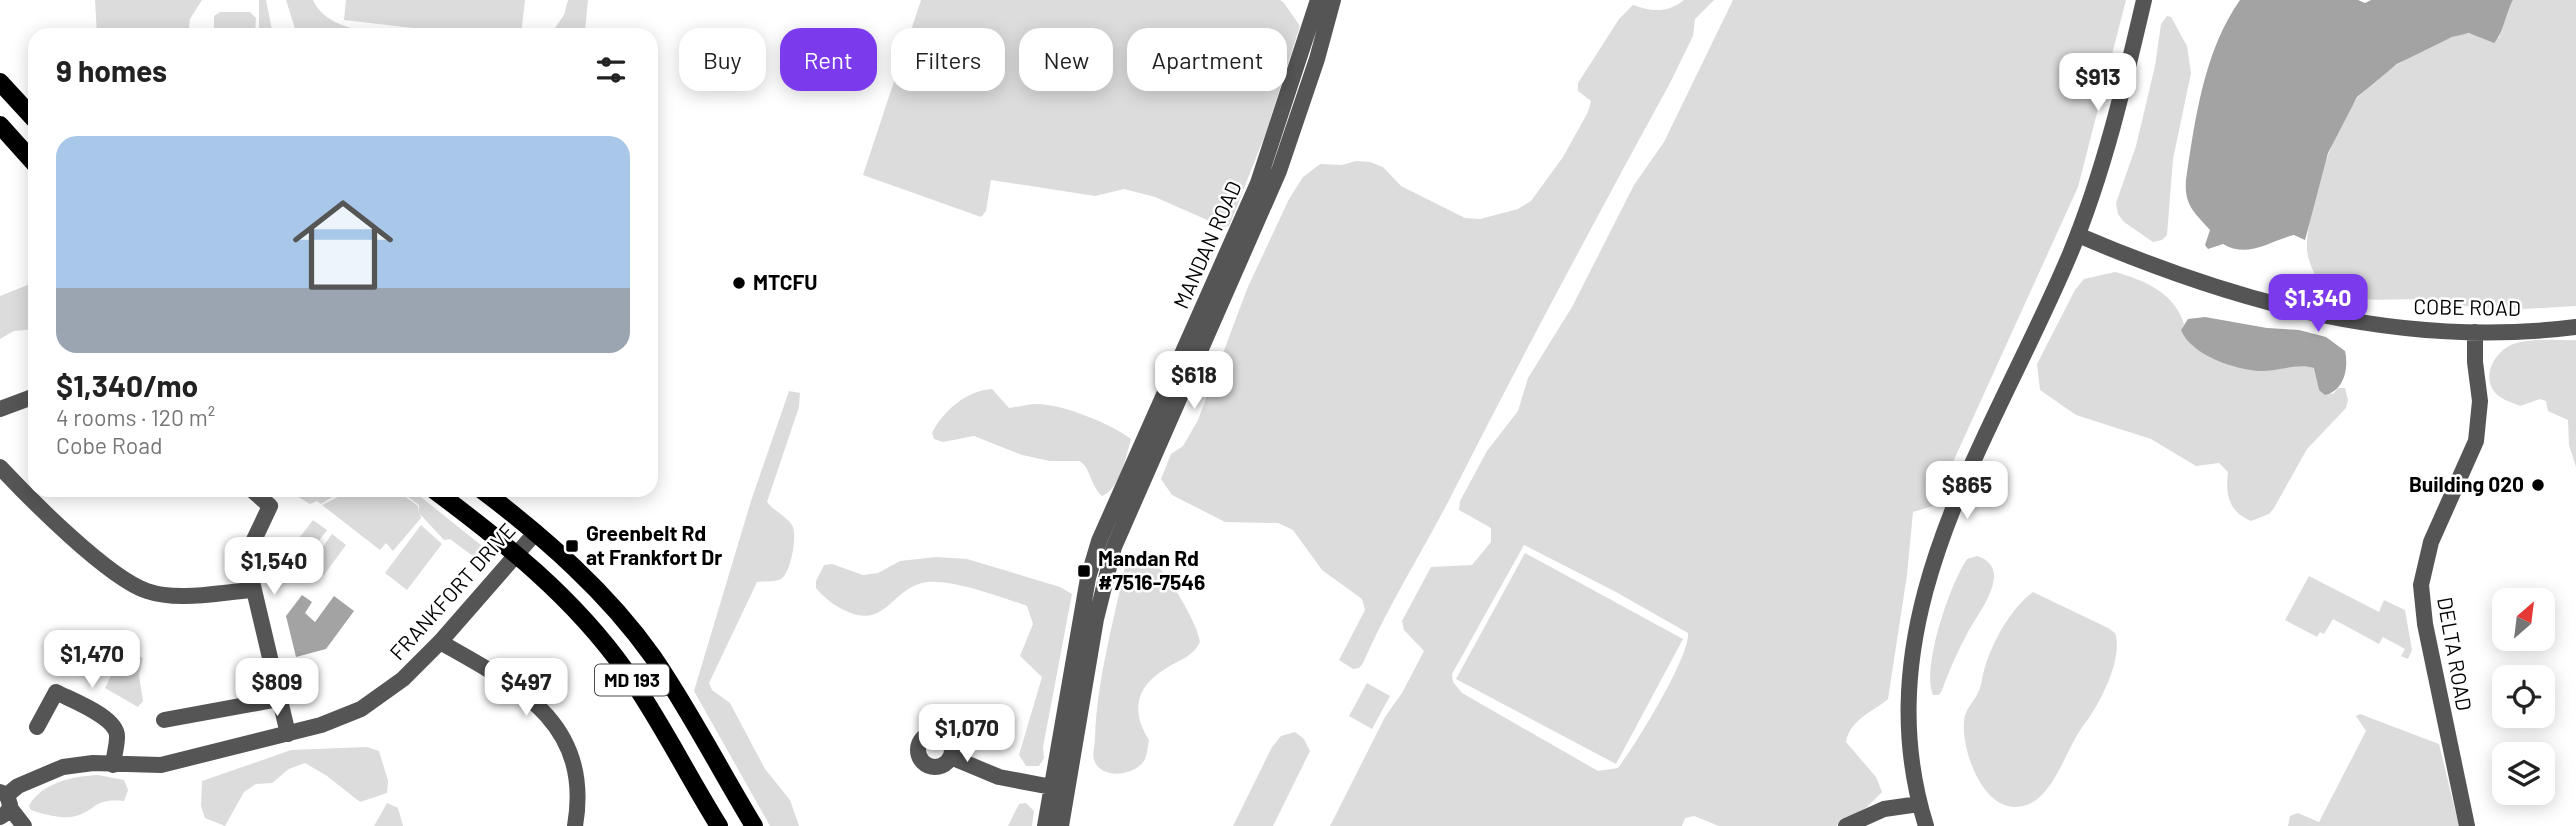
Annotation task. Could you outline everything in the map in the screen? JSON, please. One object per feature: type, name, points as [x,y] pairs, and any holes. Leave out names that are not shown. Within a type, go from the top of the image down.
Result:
[{"type":"main road","points":[[0,82],[28,112]]},
{"type":"main road","points":[[0,125],[28,156]]},
{"type":"main road","name":"MD 193","points":[[443,497],[517,554],[564,597],[625,669],[719,826]]},
{"type":"main road","name":"MD 193","points":[[491,497],[536,532],[587,580],[652,656],[754,826]]},
{"type":"street","name":"MANDAN ROAD","points":[[1060,826],[1060,789],[1088,579],[1099,541],[1258,183],[1318,0]]},
{"type":"street","name":"MANDAN ROAD","points":[[1045,826],[1060,789],[1114,547],[1272,189],[1317,59],[1333,0]]},
{"type":"street","points":[[1926,826],[1919,804],[1911,741],[1910,689],[1915,635],[1932,561],[1950,514],[2078,235],[2110,138],[2144,0]]},
{"type":"street","name":"COBE ROAD","points":[[2078,235],[2181,278],[2276,306],[2381,325],[2475,331],[2576,327]]},
{"type":"street","name":"DELTA ROAD","points":[[2468,826],[2425,624],[2421,585],[2431,541],[2467,464],[2478,431],[2480,401],[2475,362],[2475,331]]},
{"type":"street","points":[[0,409],[28,399]]},
{"type":"street","points":[[0,467],[28,494]]},
{"type":"street","points":[[31,497],[69,534],[136,586],[173,594],[253,590]]},
{"type":"street","points":[[260,497],[270,506],[251,551],[253,590],[288,734]]},
{"type":"street","name":"FRANKFORT DRIVE","points":[[5,809],[18,786],[63,767],[93,763],[161,765],[338,719],[377,700],[440,642],[536,532]]},
{"type":"street","points":[[440,642],[531,697],[550,717],[568,750],[574,772],[575,826]]},
{"type":"street","points":[[37,727],[56,692],[113,724],[116,732],[113,765]]},
{"type":"street","points":[[164,720],[279,699]]},
{"type":"street","points":[[951,757],[999,778],[1060,789]]},
{"type":"street","points":[[1846,826],[1884,809],[1919,804]]},
{"type":"street","points":[[5,809],[24,826]]},
{"type":"shaded area","points":[[95,0],[202,0],[190,19],[189,28],[97,28]]},
{"type":"shaded area","points":[[259,0],[266,0],[272,28],[259,28]]},
{"type":"shaded area","points":[[286,0],[313,0],[321,12],[332,20],[352,28],[295,28]]},
{"type":"shaded area","points":[[346,0],[525,0],[522,28],[413,28],[344,20]]},
{"type":"shaded area","points":[[568,0],[588,0],[585,28],[555,28],[564,15]]},
{"type":"shaded area","points":[[921,0],[1280,0],[1300,26],[1287,66],[1287,28],[1127,28],[1127,91],[1279,91],[1229,226],[1223,227],[1155,197],[1124,189],[1095,196],[991,180],[986,211],[981,217],[863,175],[891,91],[1005,91],[1005,28],[912,28]]},
{"type":"shaded area","points":[[1684,0],[1714,0],[1695,19],[1693,36],[1670,83],[1363,663],[1359,668],[1353,669],[1339,660],[1365,610],[1362,599],[1322,570],[1293,530],[1278,523],[1225,522],[1172,495],[1161,479],[1171,454],[1183,446],[1198,420],[1247,289],[1289,199],[1303,177],[1320,164],[1342,165],[1356,161],[1383,167],[1401,186],[1465,218],[1480,219],[1518,209],[1531,201],[1563,157],[1588,112],[1591,101],[1578,91],[1578,83],[1619,19],[1633,5],[1660,10]]},
{"type":"shaded area","points":[[1733,0],[2126,0],[2078,187],[1933,506],[1913,512],[1907,575],[1888,699],[1852,727],[1846,742],[1876,777],[1882,792],[1867,807],[1836,826],[1719,826],[1694,816],[1685,818],[1682,826],[1330,826],[1385,717],[1402,693],[1424,651],[1404,630],[1402,621],[1431,567],[1472,565],[1491,542],[1491,528],[1459,510],[1460,501],[1487,451],[1518,411],[1528,378],[1572,307],[1634,185],[1664,142]],"holes":[[[1524,545],[1688,633],[1686,645],[1671,680],[1618,768],[1598,771],[1462,693],[1453,682],[1452,674]]]},
{"type":"shaded area","points":[[2240,0],[2358,0],[2365,3],[2371,0],[2513,0],[2494,43],[2469,33],[2452,37],[2397,64],[2357,97],[2328,153],[2305,240],[2294,235],[2250,249],[2241,250],[2223,244],[2208,249],[2205,245],[2210,230],[2188,202],[2186,180],[2209,63]]},
{"type":"shaded area","points":[[2513,0],[2576,0],[2576,306],[2488,308],[2428,300],[2360,299],[2335,294],[2325,288],[2309,260],[2308,234],[2323,169],[2340,126],[2350,109],[2367,87],[2386,72],[2438,43],[2468,33],[2486,40],[2499,38],[2504,15]]},
{"type":"shaded area","points":[[220,12],[250,12],[256,18],[255,28],[214,28],[214,16]]},
{"type":"shaded area","points":[[2167,16],[2171,17],[2187,46],[2191,73],[2173,159],[2167,235],[2162,240],[2153,242],[2124,222],[2118,214],[2116,203],[2136,146],[2155,66],[2161,24]]},
{"type":"shaded area","points":[[2115,272],[2137,279],[2166,296],[2180,313],[2184,324],[2181,330],[2259,371],[2304,365],[2315,368],[2319,390],[2333,394],[2338,388],[2345,388],[2348,400],[2346,408],[2307,449],[2269,514],[2251,521],[2238,513],[2228,495],[2228,472],[2219,463],[2196,466],[2151,439],[2076,415],[2040,390],[2037,364],[2075,290],[2084,279]]},
{"type":"shaded area","points":[[28,285],[28,330],[14,331],[0,339],[0,296]]},
{"type":"shaded area","points":[[2205,317],[2267,328],[2299,330],[2326,337],[2345,351],[2344,378],[2337,389],[2325,395],[2319,390],[2314,368],[2301,366],[2261,371],[2239,368],[2215,360],[2194,347],[2181,330],[2188,319]]},
{"type":"shaded area","points":[[2534,340],[2576,340],[2576,467],[2569,445],[2568,420],[2548,411],[2546,401],[2540,399],[2520,406],[2502,398],[2494,391],[2489,376],[2498,355],[2511,345]]},
{"type":"shaded area","points":[[992,389],[1009,408],[1037,404],[1060,407],[1100,421],[1131,439],[1113,487],[1102,496],[1086,467],[1079,461],[1050,461],[1022,455],[974,436],[943,442],[934,439],[932,433],[949,409],[973,393]]},
{"type":"shaded area","points":[[789,391],[800,393],[799,407],[767,502],[787,519],[794,530],[790,563],[779,580],[757,582],[709,683],[712,690],[730,703],[765,769],[790,800],[799,826],[770,826],[694,691],[751,501]]},
{"type":"shaded area","points":[[298,497],[332,497],[321,504],[317,501],[310,504]]},
{"type":"shaded area","points":[[338,497],[406,497],[418,506],[419,513],[419,505],[408,497],[421,497],[486,549],[488,557],[482,563],[450,539],[444,540],[420,514],[421,518],[393,551],[386,543],[380,550],[322,505]]},
{"type":"shaded area","points":[[313,520],[327,530],[304,561],[290,550]]},
{"type":"shaded area","points":[[421,525],[442,544],[407,590],[385,573]]},
{"type":"shaded area","points":[[332,534],[346,545],[324,575],[310,565]]},
{"type":"shaded area","points":[[1132,553],[1151,561],[1166,577],[1190,615],[1200,642],[1189,655],[1155,676],[1142,692],[1138,710],[1143,730],[1149,740],[1147,754],[1139,766],[1118,774],[1103,771],[1094,760],[1093,752],[1103,670],[1127,557]]},
{"type":"shaded area","points":[[1525,553],[1683,639],[1616,764],[1456,679]]},
{"type":"shaded area","points":[[1977,556],[1988,562],[1993,570],[1994,581],[1942,690],[1939,695],[1933,695],[1931,666],[1939,626],[1960,571],[1967,559]]},
{"type":"shaded area","points":[[936,557],[967,559],[1060,587],[1072,594],[1043,747],[1044,758],[1039,766],[1026,766],[1019,755],[1042,677],[1020,656],[1033,624],[1027,606],[963,586],[927,582],[905,591],[880,611],[871,615],[860,615],[838,607],[816,588],[816,581],[824,565],[832,564],[863,575],[878,573],[900,561]]},
{"type":"shaded area","points":[[2309,576],[2379,612],[2384,600],[2405,610],[2412,650],[2408,659],[2401,656],[2405,649],[2383,637],[2379,644],[2333,619],[2324,634],[2320,632],[2317,637],[2285,620]]},
{"type":"shaded area","points":[[2033,592],[2115,633],[2116,655],[2103,694],[2053,780],[2038,798],[2029,804],[2014,807],[2000,803],[1979,781],[1967,750],[1964,721],[1979,690],[1988,657],[1998,636],[2017,607]]},
{"type":"shaded area","points":[[302,595],[312,602],[305,613],[315,622],[334,596],[354,611],[326,649],[296,657],[286,616]]},
{"type":"shaded area","points":[[129,652],[143,658],[139,675],[143,701],[138,707],[105,688],[121,655]]},
{"type":"shaded area","points":[[1367,683],[1390,696],[1372,729],[1349,716]]},
{"type":"shaded area","points":[[2360,714],[2439,744],[2459,826],[2288,826],[2290,816],[2298,813],[2319,822],[2366,731],[2356,716]]},
{"type":"shaded area","points":[[1295,732],[1304,739],[1310,751],[1273,826],[1233,826],[1272,747],[1281,736]]},
{"type":"shaded area","points":[[367,747],[379,751],[388,781],[387,793],[360,802],[327,776],[305,763],[289,769],[272,783],[256,784],[244,792],[225,826],[205,818],[201,806],[202,781],[291,750]]},
{"type":"shaded area","points":[[98,775],[124,780],[128,790],[124,801],[106,801],[83,814],[71,817],[41,813],[31,810],[29,806],[34,798],[50,786],[78,777]]},
{"type":"shaded area","points":[[387,803],[398,808],[403,826],[374,826]]},
{"type":"shaded area","points":[[1026,803],[1034,811],[1032,826],[1008,826],[1019,804]]},
{"type":"place","name":"MTCFU","points":[[739,283]]},
{"type":"place","name":"Building 020","points":[[2538,485]]},
{"type":"place","name":"Greenbelt Rd at Frankfort Dr","points":[[572,546]]},
{"type":"place","name":"Mandan Rd #7516-7546","points":[[1084,571]]}]
